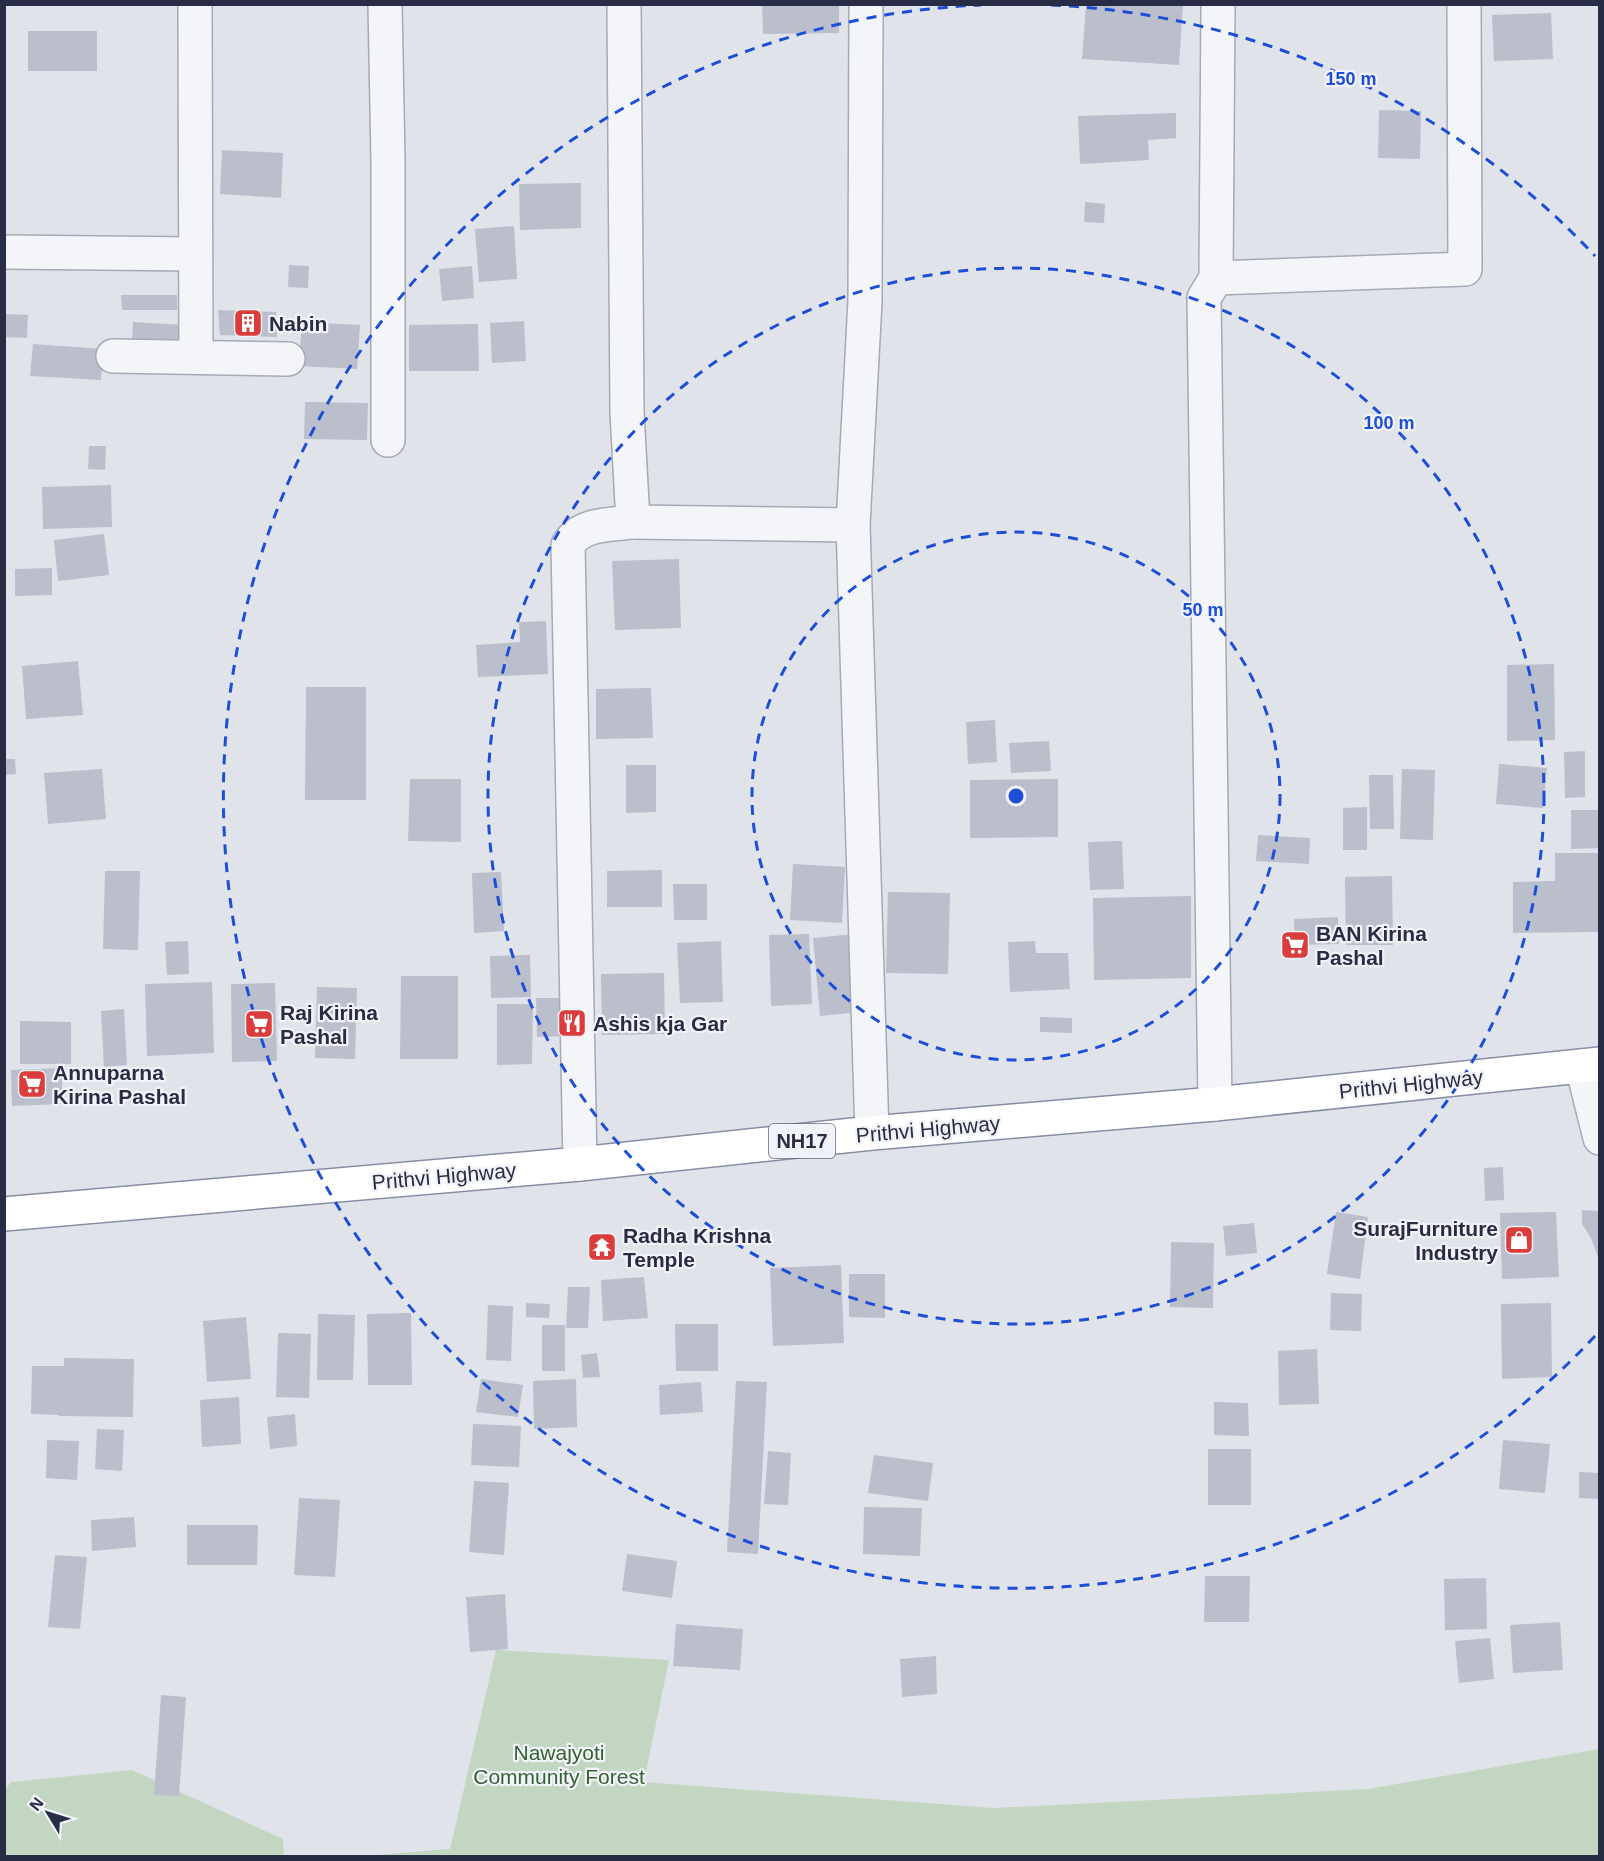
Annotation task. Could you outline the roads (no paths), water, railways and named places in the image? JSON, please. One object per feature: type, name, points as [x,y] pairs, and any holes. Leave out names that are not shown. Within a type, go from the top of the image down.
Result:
[{"type":"highway","name":"Prithvi Highway","points":[[4,1214],[580,1164],[872,1134],[1215,1104],[1591,1065]]},
{"type":"street","points":[[195,4],[196,357]]},
{"type":"street","points":[[385,4],[388,160],[388,440]]},
{"type":"street","points":[[624,4],[627,412],[633,522]]},
{"type":"street","points":[[866,4],[865,301],[853,525],[872,1134]]},
{"type":"street","points":[[1215,1104],[1204,298],[1216,278],[1218,4]]},
{"type":"street","points":[[1216,278],[1465,269],[1464,4]]},
{"type":"street","points":[[4,252],[195,254]]},
{"type":"street","points":[[113,356],[288,359]]},
{"type":"street","points":[[580,1164],[568,545],[574,535],[589,527],[633,522],[853,525]]},
{"type":"street","points":[[1591,1065],[1599,1138]]},
{"type":"place","name":"Nabin","points":[[248,323]]},
{"type":"place","name":"BAN Kirina Pashal","points":[[1295,945]]},
{"type":"place","name":"Ashis kja Gar","points":[[572,1023]]},
{"type":"place","name":"Raj Kirina Pashal","points":[[259,1024]]},
{"type":"place","name":"Annuparna Kirina Pashal","points":[[32,1084]]},
{"type":"place","name":"SurajFurniture Industry","points":[[1519,1240]]},
{"type":"place","name":"Radha Krishna Temple","points":[[602,1247]]},
{"type":"park label","name":"Nawajyoti Community Forest","points":[[559,1764]]}]
